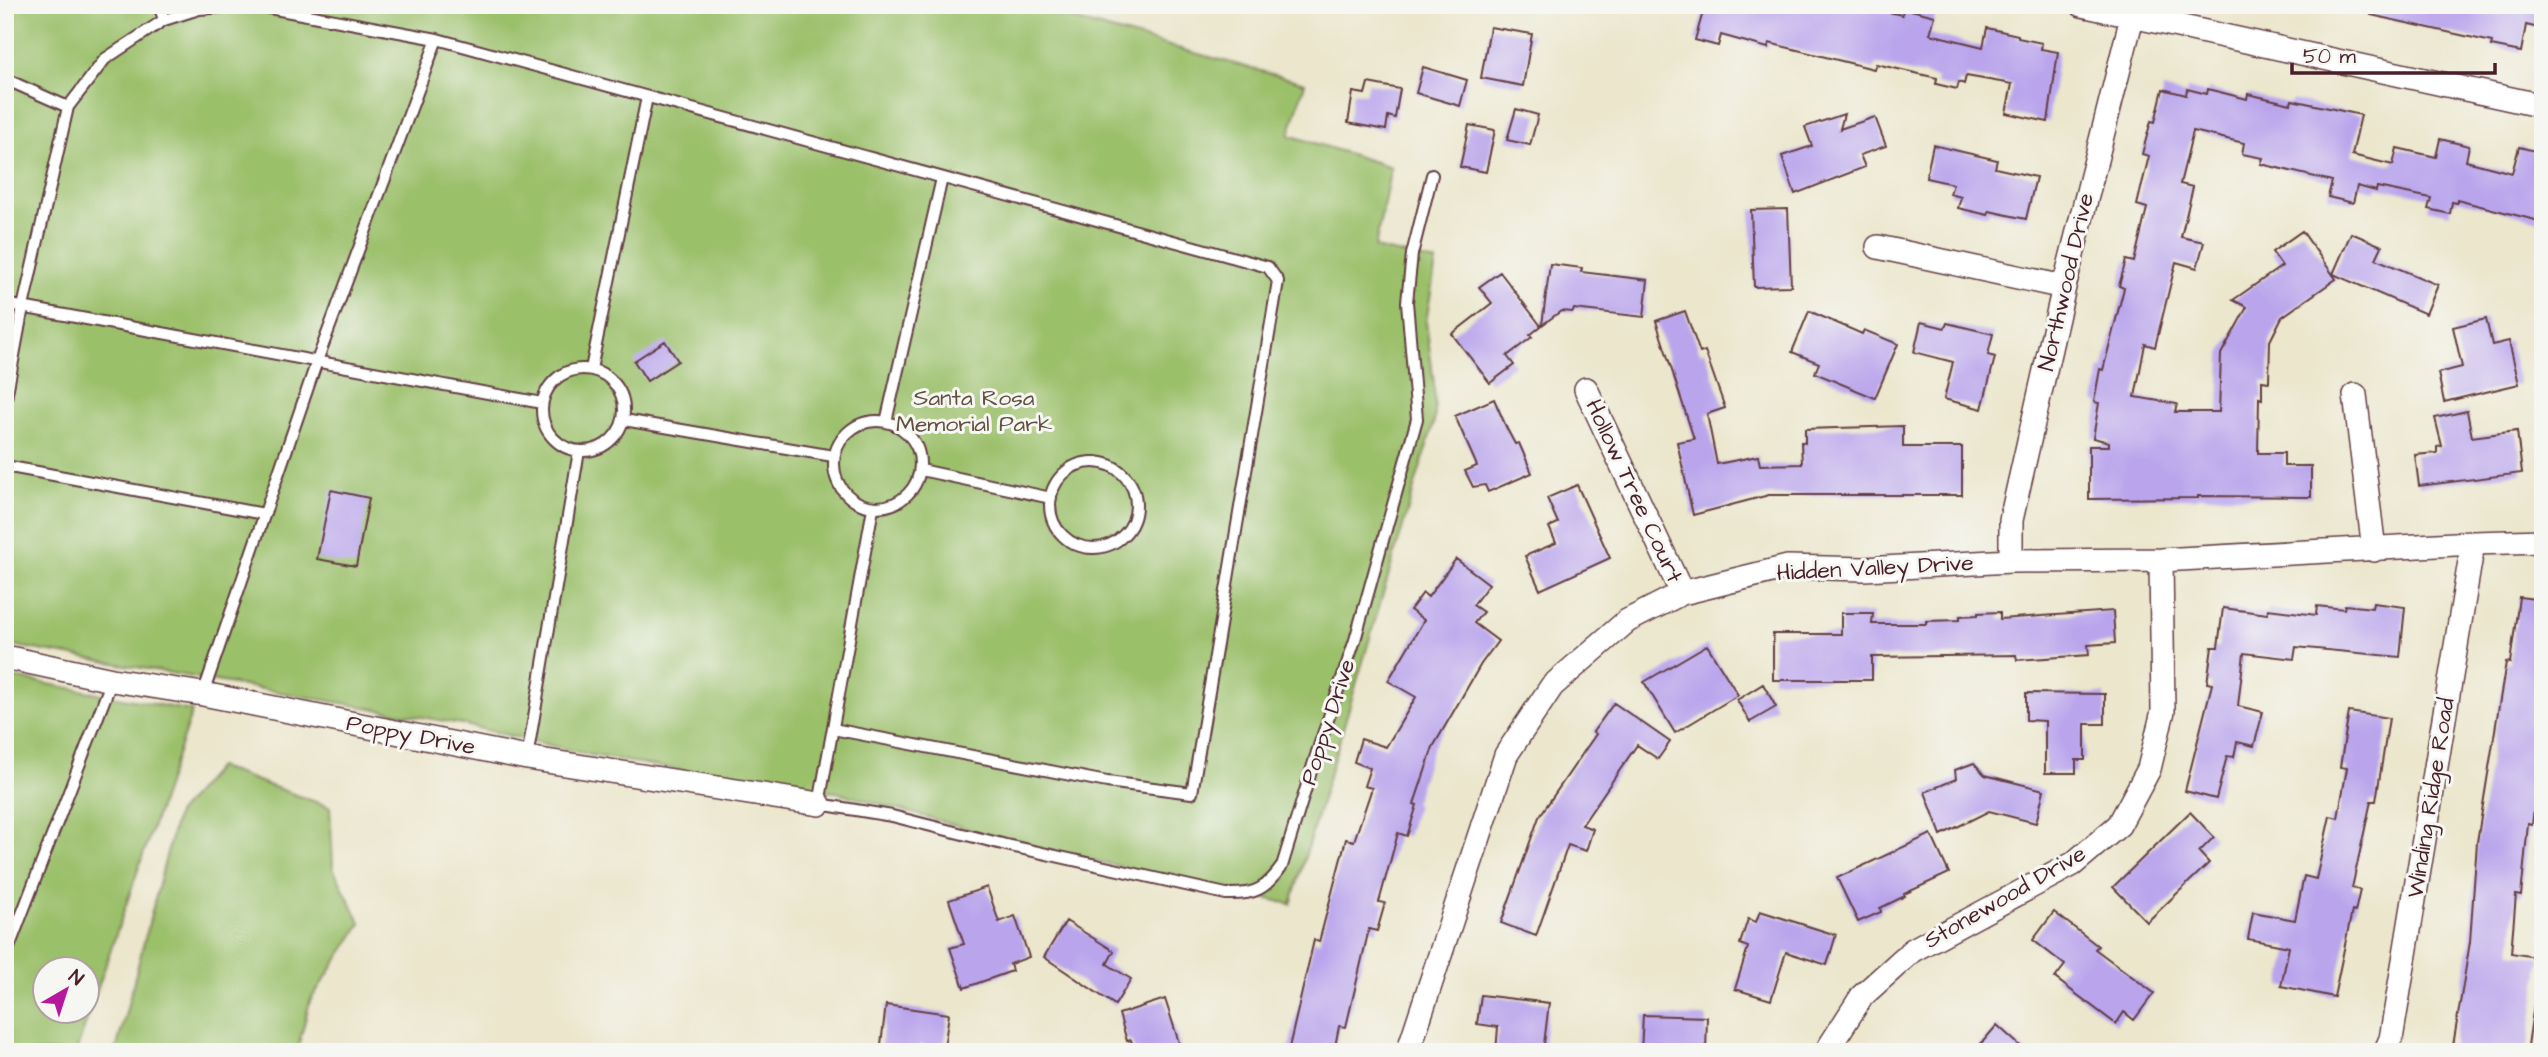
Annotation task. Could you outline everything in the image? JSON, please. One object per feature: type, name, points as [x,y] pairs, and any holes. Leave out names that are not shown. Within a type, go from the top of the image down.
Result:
[{"type":"street","points":[[2082,5],[2133,11],[2543,106]]},
{"type":"street","name":"Northwood Drive","points":[[2011,561],[2011,520],[2064,287],[2133,11]]},
{"type":"street","points":[[1878,247],[2064,287]]},
{"type":"street","name":"Hollow Tree Court","points":[[1586,389],[1682,593]]},
{"type":"street","points":[[2355,395],[2374,550]]},
{"type":"street","name":"Hidden Valley Drive","points":[[1408,1052],[1506,755],[1552,686],[1627,621],[1682,593],[1788,567],[1864,569],[2011,561],[2161,560],[2543,541]]},
{"type":"street","name":"Winding Ridge Road","points":[[2385,1052],[2391,1039],[2473,543]]},
{"type":"street","name":"Stonewood Drive","points":[[1826,1052],[1862,996],[1913,950],[2073,864],[2119,825],[2149,769],[2163,711],[2161,560]]},
{"type":"street","name":"Poppy Drive","points":[[5,657],[112,680],[203,694],[527,758],[819,804]]},
{"type":"lane","points":[[159,5],[164,20]]},
{"type":"lane","points":[[5,404],[23,307],[68,107],[105,59],[164,20],[198,9],[252,5],[437,39],[1268,267],[1278,281],[1192,793],[1107,782],[833,729]]},
{"type":"lane","points":[[203,694],[317,361],[437,39]]},
{"type":"lane","points":[[5,79],[68,107]]},
{"type":"lane","points":[[592,369],[647,97]]},
{"type":"lane","name":"Poppy Drive","points":[[819,804],[892,816],[1006,845],[1226,894],[1246,895],[1273,880],[1282,866],[1355,640],[1417,419],[1407,302],[1412,254],[1432,175]]},
{"type":"lane","points":[[886,422],[942,178]]},
{"type":"lane","points":[[5,304],[542,403]]},
{"type":"lane","points":[[575,369],[592,369],[607,375],[619,388],[624,403],[624,420],[615,436],[601,448],[579,451],[566,448],[551,437],[543,421],[542,403],[547,388],[559,375],[575,369]]},
{"type":"lane","points":[[624,420],[834,456]]},
{"type":"lane","points":[[871,420],[886,422],[906,431],[916,446],[921,470],[917,482],[907,496],[891,506],[873,508],[856,503],[842,491],[834,474],[834,456],[841,439],[854,426],[871,420]]},
{"type":"lane","points":[[527,758],[579,451]]},
{"type":"lane","points":[[1093,462],[1108,465],[1121,472],[1133,491],[1136,513],[1131,527],[1122,538],[1109,546],[1094,549],[1079,546],[1066,539],[1056,527],[1051,513],[1051,498],[1056,484],[1065,473],[1078,465],[1093,462]]},
{"type":"lane","points":[[5,466],[264,514]]},
{"type":"lane","points":[[921,470],[1051,498]]},
{"type":"lane","points":[[819,804],[873,508]]},
{"type":"lane","points":[[5,958],[112,680]]},
{"type":"green space","name":"Santa Rosa Memorial Park","points":[[5,5],[1020,5],[1305,83],[1289,135],[1391,167],[1375,248],[1436,262],[1426,322],[1434,384],[1435,418],[1291,904],[1045,850],[836,792],[790,789],[591,755],[461,724],[5,644]]},
{"type":"green space","points":[[5,676],[192,711],[102,976],[102,956],[32,956],[32,1026],[85,1026],[76,1052],[5,1052]]},
{"type":"green space","points":[[218,767],[330,807],[333,868],[361,924],[310,1001],[297,1052],[111,1052],[117,1047],[177,814]]},
{"type":"building","points":[[1705,5],[1857,5],[1902,15],[1903,8],[1935,16],[1930,34],[1983,47],[1987,28],[2042,43],[2041,49],[2058,52],[2048,122],[2006,113],[2012,84],[1966,76],[1964,84],[1959,82],[1957,89],[1936,84],[1937,78],[1876,64],[1874,69],[1769,43],[1768,48],[1721,35],[1718,46],[1695,40]]},
{"type":"building","points":[[2372,5],[2543,5],[2543,29],[2526,25],[2521,52],[2491,46],[2492,42],[2371,15]]},
{"type":"building","points":[[1490,27],[1532,34],[1523,86],[1481,78]]},
{"type":"building","points":[[1423,67],[1467,80],[1460,106],[1416,93]]},
{"type":"building","points":[[1368,83],[1400,89],[1395,118],[1388,116],[1386,130],[1348,123],[1353,92],[1365,94]]},
{"type":"building","points":[[2163,89],[2186,95],[2187,89],[2207,94],[2208,89],[2247,99],[2248,94],[2291,104],[2292,100],[2361,115],[2352,155],[2393,165],[2397,148],[2436,157],[2440,139],[2469,146],[2466,161],[2512,173],[2519,147],[2543,153],[2543,222],[2457,200],[2457,203],[2452,202],[2450,214],[2428,209],[2431,198],[2377,187],[2376,191],[2357,186],[2353,203],[2328,197],[2332,181],[2261,164],[2263,158],[2242,154],[2244,143],[2193,131],[2180,184],[2193,187],[2181,237],[2204,242],[2197,268],[2176,262],[2155,347],[2145,344],[2135,397],[2177,404],[2175,412],[2219,412],[2221,354],[2247,307],[2233,300],[2282,266],[2272,252],[2302,231],[2336,279],[2282,317],[2270,341],[2269,382],[2262,381],[2262,399],[2259,398],[2258,453],[2284,453],[2284,466],[2311,466],[2311,497],[2089,499],[2089,446],[2109,446],[2109,442],[2093,438],[2099,403],[2094,402],[2100,369],[2103,370],[2124,288],[2119,286],[2126,260],[2134,262],[2147,208],[2137,205],[2149,156],[2142,154],[2151,121],[2155,122]]},
{"type":"building","points":[[1516,109],[1538,115],[1530,145],[1507,140]]},
{"type":"building","points":[[1844,114],[1840,129],[1875,117],[1886,146],[1860,155],[1865,167],[1795,194],[1782,156],[1812,146],[1805,127]]},
{"type":"building","points":[[1469,125],[1495,130],[1486,172],[1460,167]]},
{"type":"building","points":[[1933,145],[1997,160],[1995,168],[2036,177],[2026,219],[1989,211],[1988,215],[1958,208],[1961,197],[1950,194],[1953,184],[1926,178]]},
{"type":"building","points":[[1788,209],[1791,286],[1754,287],[1751,210]]},
{"type":"building","points":[[2351,233],[2382,246],[2376,259],[2438,285],[2426,314],[2333,274]]},
{"type":"building","points":[[1550,264],[1582,268],[1581,272],[1648,280],[1644,317],[1574,309],[1573,312],[1561,311],[1542,325]]},
{"type":"building","points":[[1500,272],[1541,326],[1530,335],[1532,337],[1507,356],[1514,365],[1490,383],[1452,334],[1492,303],[1479,287]]},
{"type":"building","points":[[1685,311],[1700,353],[1705,351],[1725,408],[1707,414],[1717,464],[1758,456],[1760,465],[1802,464],[1801,442],[1805,443],[1805,429],[1903,426],[1903,447],[1962,447],[1962,495],[1769,495],[1693,515],[1677,442],[1694,439],[1656,321]]},
{"type":"building","points":[[1809,311],[1862,334],[1864,330],[1898,344],[1875,398],[1815,373],[1819,363],[1792,352]]},
{"type":"building","points":[[2486,319],[2492,345],[2509,341],[2519,384],[2444,402],[2438,373],[2462,367],[2453,327]]},
{"type":"building","points":[[1921,322],[1945,328],[1947,323],[1993,334],[1988,355],[1995,357],[1982,409],[1944,399],[1953,362],[1914,352]]},
{"type":"building","points":[[665,341],[678,361],[647,381],[634,361]]},
{"type":"building","points":[[1494,399],[1515,444],[1519,443],[1532,473],[1488,492],[1485,485],[1473,487],[1465,471],[1477,466],[1455,416]]},
{"type":"building","points":[[2467,411],[2472,437],[2517,431],[2522,473],[2419,486],[2415,455],[2437,453],[2437,447],[2442,446],[2435,418]]},
{"type":"building","points":[[1577,485],[1610,558],[1540,590],[1525,556],[1556,543],[1549,527],[1558,523],[1547,498]]},
{"type":"building","points":[[331,490],[369,498],[356,566],[317,559]]},
{"type":"building","points":[[1456,559],[1489,584],[1473,605],[1483,612],[1474,623],[1498,641],[1481,664],[1433,747],[1414,804],[1417,805],[1407,836],[1398,833],[1379,902],[1385,903],[1377,931],[1369,929],[1346,1027],[1339,1026],[1334,1052],[1288,1052],[1314,940],[1319,942],[1346,839],[1354,841],[1372,788],[1364,786],[1370,768],[1354,762],[1361,739],[1386,747],[1416,697],[1388,681],[1424,620],[1410,610],[1423,593],[1428,597]]},
{"type":"building","points":[[2519,597],[2543,600],[2543,637],[2539,667],[2543,668],[2543,787],[2537,786],[2532,825],[2528,824],[2521,896],[2516,895],[2511,953],[2541,958],[2527,1052],[2452,1052],[2470,942],[2477,842],[2506,662],[2510,663]]},
{"type":"building","points":[[2373,603],[2405,607],[2400,657],[2296,647],[2294,659],[2244,653],[2238,706],[2263,712],[2254,746],[2237,742],[2234,757],[2227,756],[2216,799],[2185,791],[2212,684],[2207,683],[2212,647],[2218,647],[2223,608],[2267,614],[2268,609],[2316,615],[2317,606],[2372,608]]},
{"type":"building","points":[[2113,611],[2115,643],[2088,645],[2089,655],[2017,660],[2016,655],[1872,657],[1872,680],[1773,680],[1773,634],[1841,634],[1841,613],[1873,613],[1872,624],[1926,624],[1926,621],[1960,620],[1960,616],[1978,613],[2000,612],[2000,619]]},
{"type":"building","points":[[1707,645],[1738,695],[1675,733],[1644,682]]},
{"type":"building","points":[[1763,684],[1776,707],[1750,722],[1737,700]]},
{"type":"building","points":[[2026,693],[2105,694],[2105,724],[2085,724],[2085,760],[2076,760],[2076,773],[2045,773],[2045,721],[2026,720]]},
{"type":"building","points":[[1614,703],[1670,742],[1658,759],[1637,745],[1582,825],[1593,829],[1586,851],[1568,845],[1536,936],[1501,923],[1539,817]]},
{"type":"building","points":[[2349,712],[2389,718],[2376,801],[2371,801],[2352,888],[2360,890],[2355,912],[2352,911],[2334,997],[2281,986],[2289,947],[2248,939],[2253,912],[2295,920],[2304,876],[2316,879],[2330,816],[2338,818],[2347,768],[2340,767]]},
{"type":"building","points":[[1974,763],[1985,775],[2044,790],[2036,823],[1989,811],[1941,835],[1925,792],[1956,779],[1955,770]]},
{"type":"building","points":[[2190,812],[2214,837],[2199,852],[2209,863],[2147,922],[2113,887]]},
{"type":"building","points":[[1931,834],[1949,873],[1904,894],[1905,896],[1880,908],[1881,912],[1858,922],[1837,878]]},
{"type":"building","points":[[987,887],[999,922],[1015,916],[1029,957],[1010,964],[1012,971],[964,988],[950,948],[964,944],[949,900]]},
{"type":"building","points":[[1760,911],[1836,935],[1827,965],[1786,952],[1771,1000],[1735,989],[1748,947],[1740,944],[1748,919],[1756,922]]},
{"type":"building","points":[[2054,912],[2098,946],[2095,949],[2154,993],[2134,1020],[2124,1012],[2116,1024],[2055,978],[2065,965],[2033,940]]},
{"type":"building","points":[[1066,921],[1114,951],[1107,964],[1131,979],[1115,1005],[1044,957]]},
{"type":"building","points":[[1481,995],[1549,1003],[1543,1052],[1496,1052],[1498,1027],[1477,1024]]},
{"type":"building","points":[[1165,999],[1182,1052],[1135,1052],[1131,1040],[1127,1041],[1119,1014]]},
{"type":"building","points":[[886,1005],[949,1014],[944,1048],[919,1045],[918,1052],[880,1052]]},
{"type":"building","points":[[1643,1015],[1707,1017],[1706,1052],[1641,1052]]},
{"type":"building","points":[[1997,1025],[2027,1052],[1974,1052]]}]
